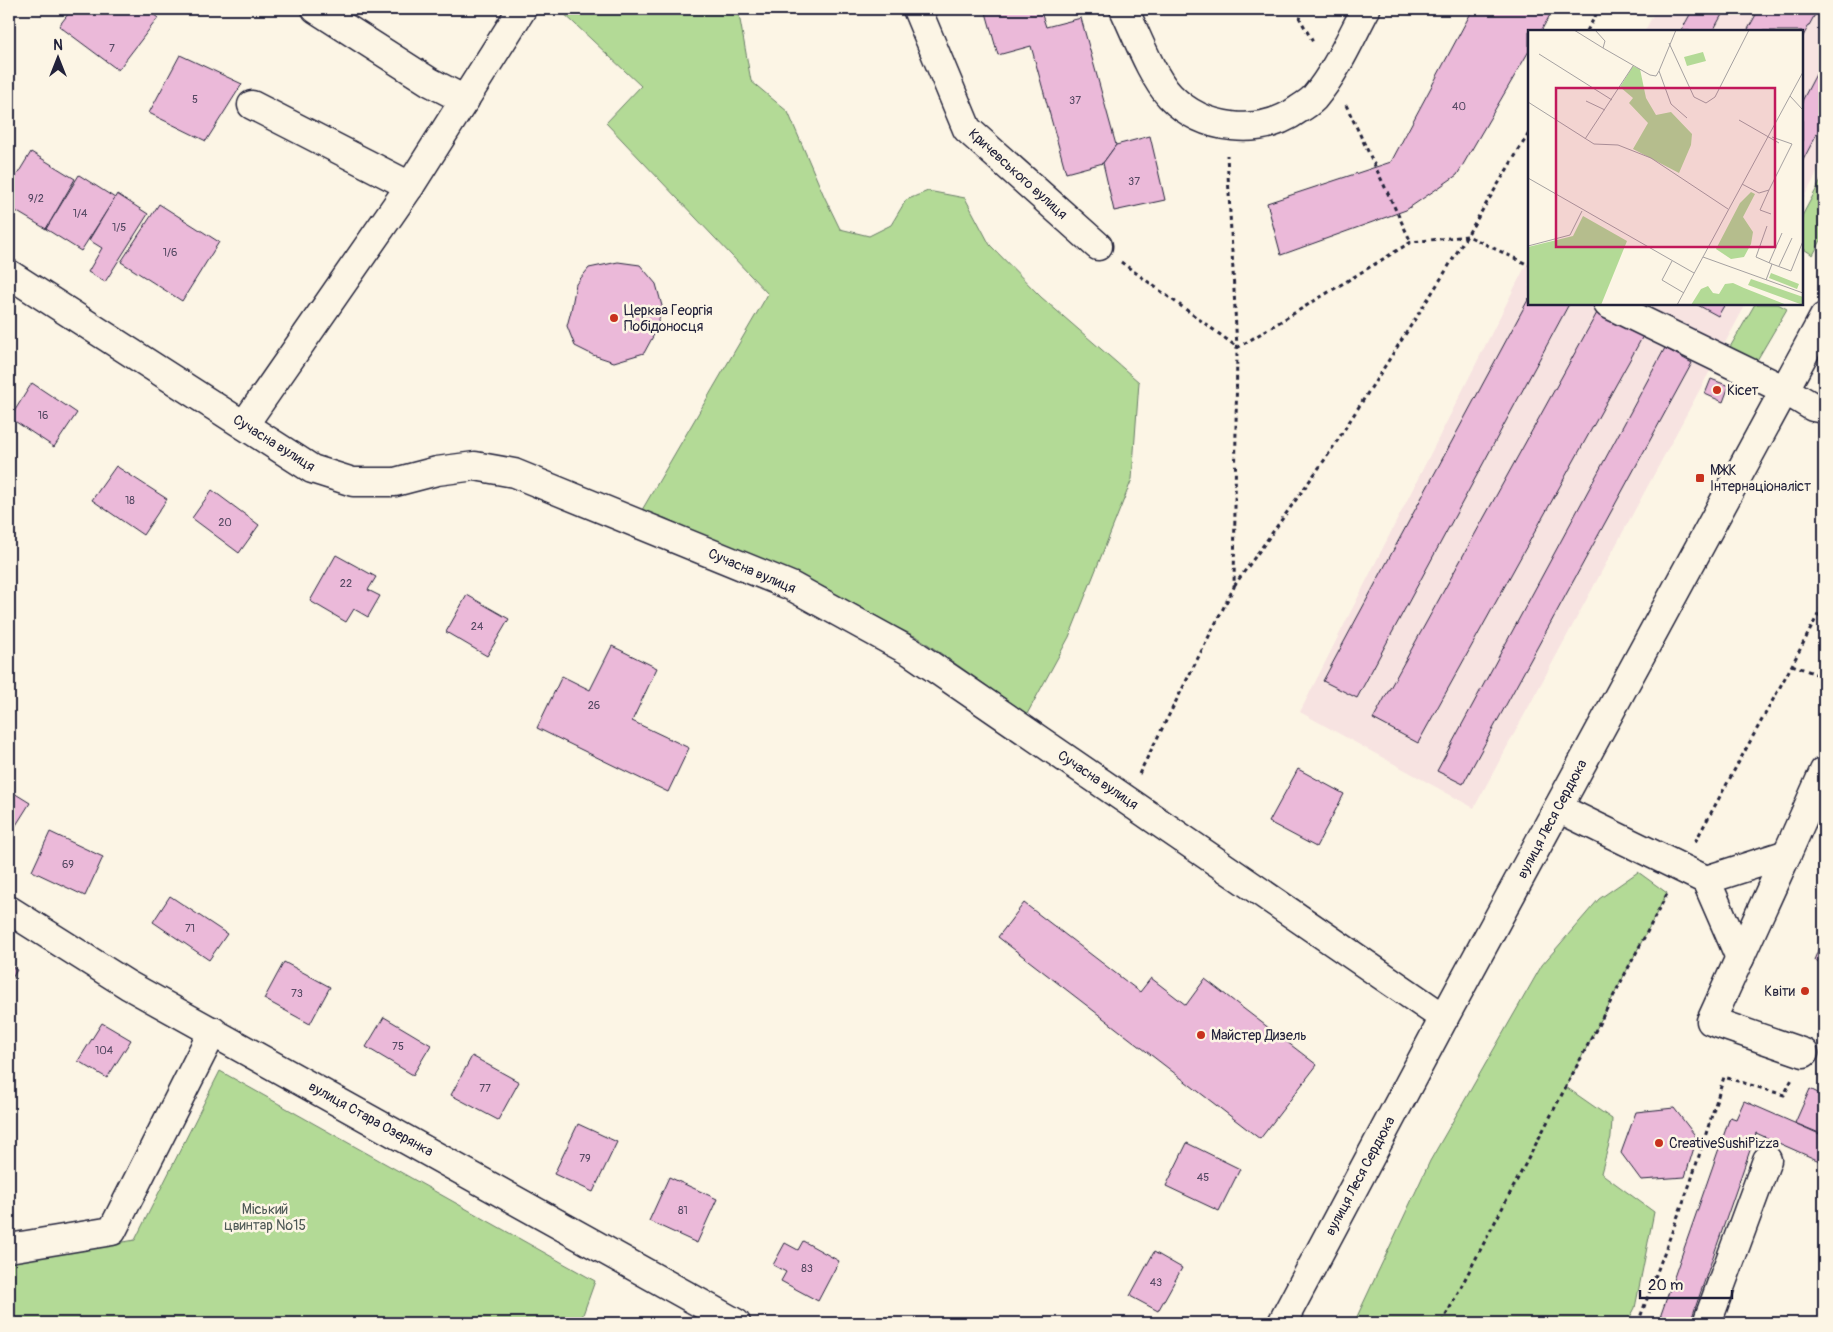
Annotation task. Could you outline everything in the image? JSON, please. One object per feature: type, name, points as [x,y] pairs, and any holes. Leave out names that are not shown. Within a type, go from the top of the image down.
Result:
[{"type":"street","points":[[316,9],[430,82],[465,100]]},
{"type":"street","points":[[244,425],[410,186],[522,9]]},
{"type":"street","name":"Кричевського вулиця","points":[[917,9],[967,129],[1098,246]]},
{"type":"street","points":[[1124,9],[1153,70],[1170,96],[1195,116],[1225,127],[1257,127],[1287,118],[1313,99],[1332,74],[1366,9]]},
{"type":"street","points":[[252,105],[410,186]]},
{"type":"street","name":"Сучасна вулиця","points":[[9,274],[312,469],[352,482],[395,482],[437,471],[475,466],[514,473],[791,586],[911,652],[1444,1018]]},
{"type":"street","points":[[1610,305],[1785,390],[1820,415]]},
{"type":"street","name":"вулиця Леся Сердюка","points":[[1282,1323],[1444,1018],[1824,317]]},
{"type":"street","points":[[1804,1053],[1711,1020],[1824,771]]},
{"type":"street","points":[[1558,808],[1706,880],[1740,958]]},
{"type":"street","points":[[1706,880],[1787,854]]},
{"type":"street","name":"вулиця Стара Озерянка","points":[[9,910],[128,985],[736,1323]]},
{"type":"street","points":[[9,1248],[112,1231],[213,1031]]},
{"type":"street","points":[[1707,1323],[1767,1160]]},
{"type":"path","points":[[1303,9],[1300,19],[1332,74],[1411,242]]},
{"type":"path","points":[[1588,30],[1599,9]]},
{"type":"path","points":[[1225,127],[1237,348],[1234,587]]},
{"type":"path","points":[[1126,799],[1234,587],[1328,455],[1468,236],[1528,135]]},
{"type":"path","points":[[1237,348],[1411,242],[1468,236],[1528,265]]},
{"type":"path","points":[[1098,246],[1237,348]]},
{"type":"path","points":[[1691,849],[1824,603]]},
{"type":"path","points":[[1792,665],[1824,677]]},
{"type":"path","points":[[1442,1323],[1667,893]]},
{"type":"path","points":[[1638,1323],[1690,1182],[1724,1077],[1784,1095],[1804,1053]]},
{"type":"shaded area","points":[[1656,9],[1824,9],[1824,160],[1803,199],[1803,30],[1646,30]]},
{"type":"shaded area","points":[[1528,261],[1528,305],[1745,305],[1474,808],[1300,712]]},
{"type":"green space","points":[[559,9],[738,9],[751,81],[788,112],[840,229],[869,236],[891,225],[906,200],[928,191],[965,198],[990,245],[1041,297],[1139,382],[1132,479],[1069,637],[1027,714],[919,638],[665,518],[642,510],[768,294],[606,123],[641,86]]},
{"type":"green space","points":[[1824,175],[1824,235],[1813,255],[1803,249],[1803,214]]},
{"type":"green space","points":[[1754,305],[1780,305],[1787,309],[1753,367],[1726,354]]},
{"type":"green space","points":[[1638,872],[1667,893],[1566,1087],[1612,1119],[1611,1137],[1601,1173],[1654,1212],[1635,1308],[1627,1323],[1354,1323],[1430,1161],[1542,965],[1599,899]]},
{"type":"green space","name":"Міський цвинтар №15","points":[[220,1071],[595,1281],[580,1323],[9,1323],[9,1262],[135,1240]]},
{"type":"building","points":[[72,9],[147,9],[158,18],[118,70],[59,26]]},
{"type":"building","points":[[985,9],[1040,9],[1046,27],[1081,18],[1116,145],[1103,163],[1066,173],[1031,46],[998,55]]},
{"type":"building","points":[[1473,9],[1537,9],[1550,15],[1542,30],[1528,30],[1528,53],[1457,175],[1406,210],[1281,255],[1267,203],[1391,162]]},
{"type":"building","points":[[1693,9],[1725,9],[1714,30],[1682,30]]},
{"type":"building","points":[[1759,9],[1818,9],[1803,36],[1803,30],[1748,30]]},
{"type":"building","points":[[180,55],[242,84],[206,141],[149,113]]},
{"type":"building","points":[[1824,59],[1824,120],[1803,160],[1803,99]]},
{"type":"building","points":[[1150,136],[1165,200],[1114,211],[1103,163],[1116,145]]},
{"type":"building","points":[[31,152],[75,179],[46,229],[9,207],[9,188]]},
{"type":"building","points":[[79,175],[115,198],[81,251],[46,229]]},
{"type":"building","points":[[117,194],[148,214],[105,282],[88,272],[102,248],[89,240]]},
{"type":"building","points":[[159,204],[219,242],[182,301],[121,262]]},
{"type":"building","name":"Церква Георгія Побідоносця","points":[[618,262],[640,265],[656,284],[662,306],[657,329],[644,353],[614,362],[575,346],[567,326],[576,284],[589,268]]},
{"type":"building","points":[[1528,300],[1528,305],[1568,305],[1357,698],[1323,681]]},
{"type":"building","points":[[1698,305],[1724,305],[1718,316]]},
{"type":"building","points":[[1598,311],[1643,336],[1418,743],[1373,719]]},
{"type":"building","points":[[1665,348],[1692,363],[1463,784],[1437,771]]},
{"type":"building","name":"Кісет","points":[[1711,379],[1729,386],[1723,402],[1705,394]]},
{"type":"building","points":[[32,383],[77,413],[54,447],[10,418]]},
{"type":"building","points":[[116,466],[167,499],[143,535],[92,500]]},
{"type":"building","points":[[212,490],[259,525],[239,553],[192,518]]},
{"type":"building","points":[[336,555],[376,577],[368,590],[380,596],[368,617],[354,609],[346,622],[310,601]]},
{"type":"building","points":[[467,595],[509,619],[487,656],[446,632]]},
{"type":"building","points":[[612,646],[657,668],[632,721],[689,748],[668,792],[537,728],[562,676],[590,690]]},
{"type":"building","points":[[1298,769],[1344,794],[1316,847],[1269,822]]},
{"type":"building","points":[[9,790],[30,803],[13,830],[9,827]]},
{"type":"building","points":[[50,832],[103,857],[85,896],[32,871]]},
{"type":"building","points":[[170,896],[227,934],[209,960],[153,922]]},
{"type":"building","name":"Майстер Дизель","points":[[1024,903],[1140,992],[1151,978],[1186,1005],[1205,979],[1317,1065],[1260,1139],[998,937]]},
{"type":"building","points":[[1824,936],[1824,964],[1814,960]]},
{"type":"building","points":[[284,962],[330,987],[310,1024],[264,999]]},
{"type":"building","points":[[9,965],[17,970],[9,983]]},
{"type":"building","points":[[1824,1007],[1824,1024],[1819,1022]]},
{"type":"building","points":[[384,1017],[431,1045],[413,1075],[366,1047]]},
{"type":"building","points":[[102,1023],[131,1040],[107,1078],[78,1061]]},
{"type":"building","points":[[472,1056],[519,1082],[498,1120],[451,1095]]},
{"type":"building","points":[[1810,1089],[1824,1096],[1824,1135],[1795,1123]]},
{"type":"building","points":[[1744,1101],[1824,1136],[1824,1163],[1756,1133],[1690,1323],[1658,1323],[1730,1117],[1736,1119]]},
{"type":"building","points":[[1674,1108],[1697,1138],[1685,1177],[1641,1180],[1621,1153],[1636,1112]]},
{"type":"building","points":[[578,1124],[617,1142],[593,1192],[554,1174]]},
{"type":"building","points":[[1187,1143],[1240,1169],[1219,1211],[1166,1186]]},
{"type":"building","points":[[669,1177],[717,1199],[697,1243],[649,1221]]},
{"type":"building","points":[[803,1241],[839,1261],[818,1301],[781,1281],[786,1272],[773,1265],[785,1243],[798,1250]]},
{"type":"building","points":[[1154,1252],[1182,1268],[1158,1311],[1130,1296]]},
{"type":"place","name":"Церква Георгія Побідоносця","points":[[614,318]]},
{"type":"place","name":"Кісет","points":[[1717,390]]},
{"type":"place","name":"МЖК Інтернаціоналіст","points":[[1700,478]]},
{"type":"place","name":"Квіти","points":[[1805,991]]},
{"type":"place","name":"Майстер Дизель","points":[[1201,1035]]},
{"type":"place","name":"CreativeSushiPizza","points":[[1659,1143]]}]
